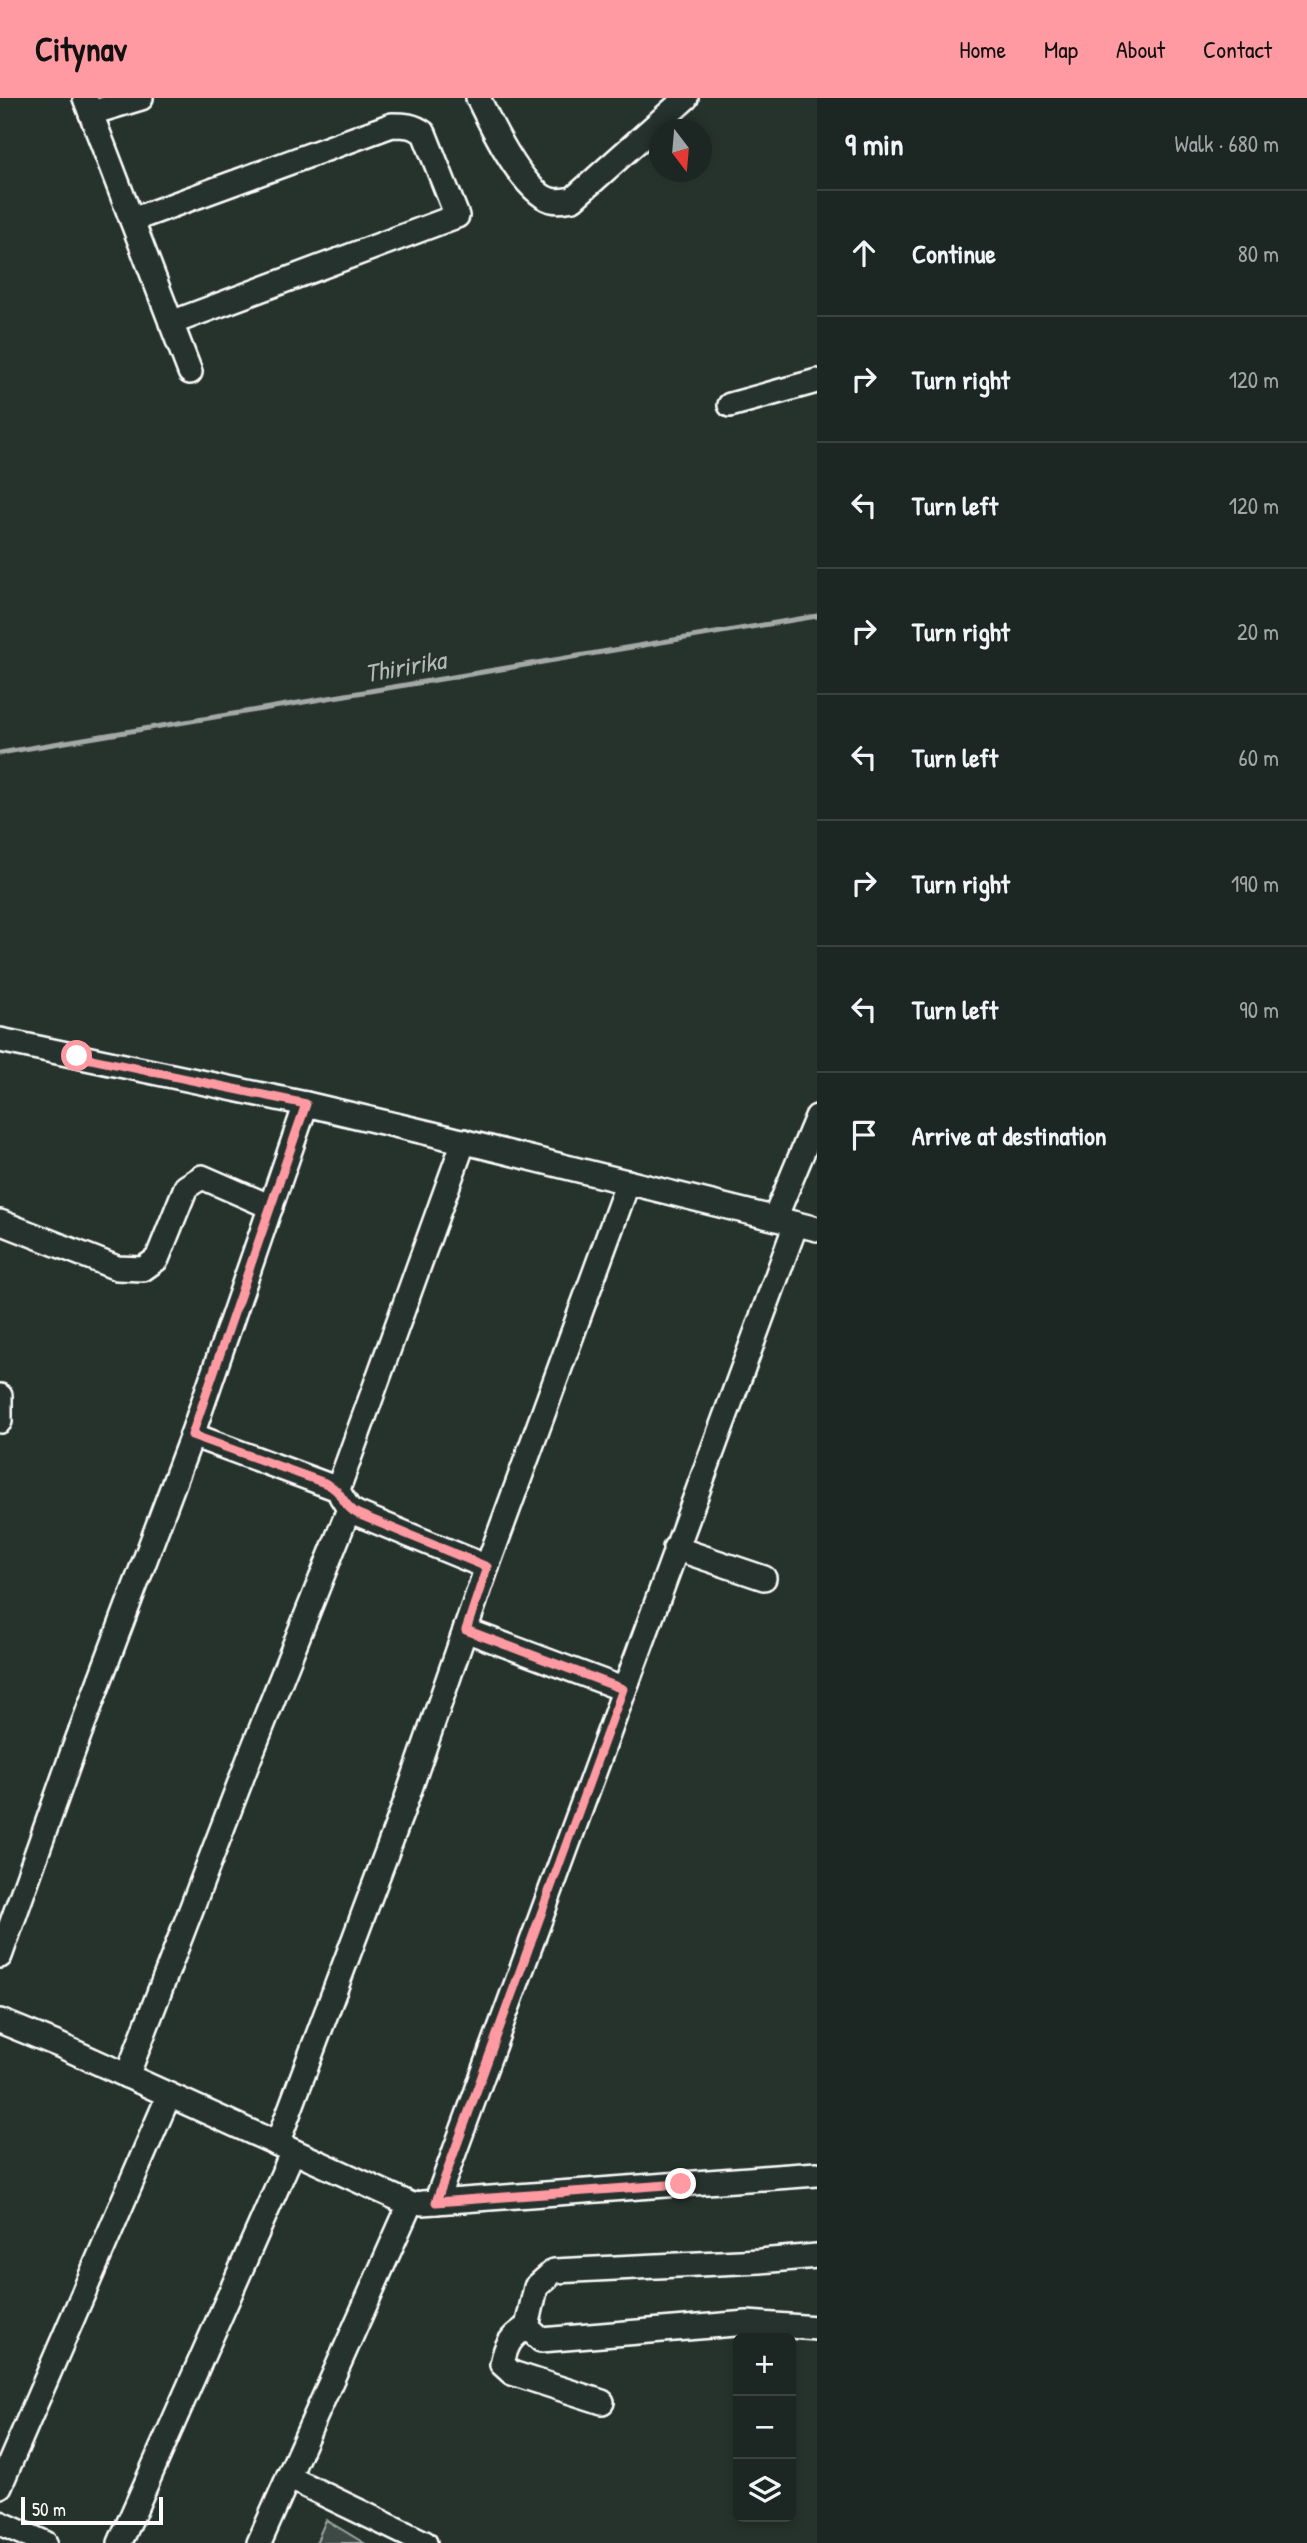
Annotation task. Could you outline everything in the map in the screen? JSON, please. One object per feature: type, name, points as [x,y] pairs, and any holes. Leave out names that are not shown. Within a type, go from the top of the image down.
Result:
[{"type":"street","points":[[141,98],[88,106],[190,372]]},
{"type":"street","points":[[478,98],[522,178],[539,195],[554,202],[573,199],[686,98]]},
{"type":"street","points":[[132,220],[392,125],[416,127],[424,133],[457,216],[171,323]]},
{"type":"street","points":[[730,405],[817,381]]},
{"type":"street","points":[[0,1040],[306,1104],[796,1224]]},
{"type":"street","points":[[0,1956],[72,1754],[192,1435],[306,1104]]},
{"type":"street","points":[[436,2202],[796,1224],[817,1117]]},
{"type":"street","points":[[127,2076],[249,1759],[344,1499],[464,1141]]},
{"type":"street","points":[[0,1222],[117,1268],[143,1269],[157,1258],[186,1187],[202,1177],[271,1207]]},
{"type":"street","points":[[120,2543],[285,2148],[487,1567],[628,1182]]},
{"type":"street","points":[[0,1396],[0,1421]]},
{"type":"street","points":[[192,1435],[344,1499],[487,1567]]},
{"type":"street","points":[[675,1548],[764,1578]]},
{"type":"street","points":[[466,1630],[623,1689]]},
{"type":"street","points":[[0,2021],[410,2204],[817,2174]]},
{"type":"street","points":[[0,2486],[169,2095]]},
{"type":"street","points":[[259,2543],[410,2204]]},
{"type":"street","points":[[602,2402],[512,2373],[502,2364],[506,2345],[514,2334],[527,2327],[536,2287],[554,2271],[817,2256]]},
{"type":"street","points":[[527,2327],[541,2340],[747,2323],[817,2328]]},
{"type":"street","points":[[288,2477],[425,2543]]},
{"type":"street","points":[[0,2523],[45,2543]]},
{"type":"shaded area","points":[[326,2520],[364,2543],[316,2543]]},
{"type":"waterway","name":"Thiririka","points":[[0,753],[817,616]]},
{"type":"route","points":[[77,1056],[306,1104],[192,1435],[325,1483],[338,1489],[349,1509],[358,1514],[487,1567],[466,1630],[623,1689],[436,2202],[681,2184]]}]
